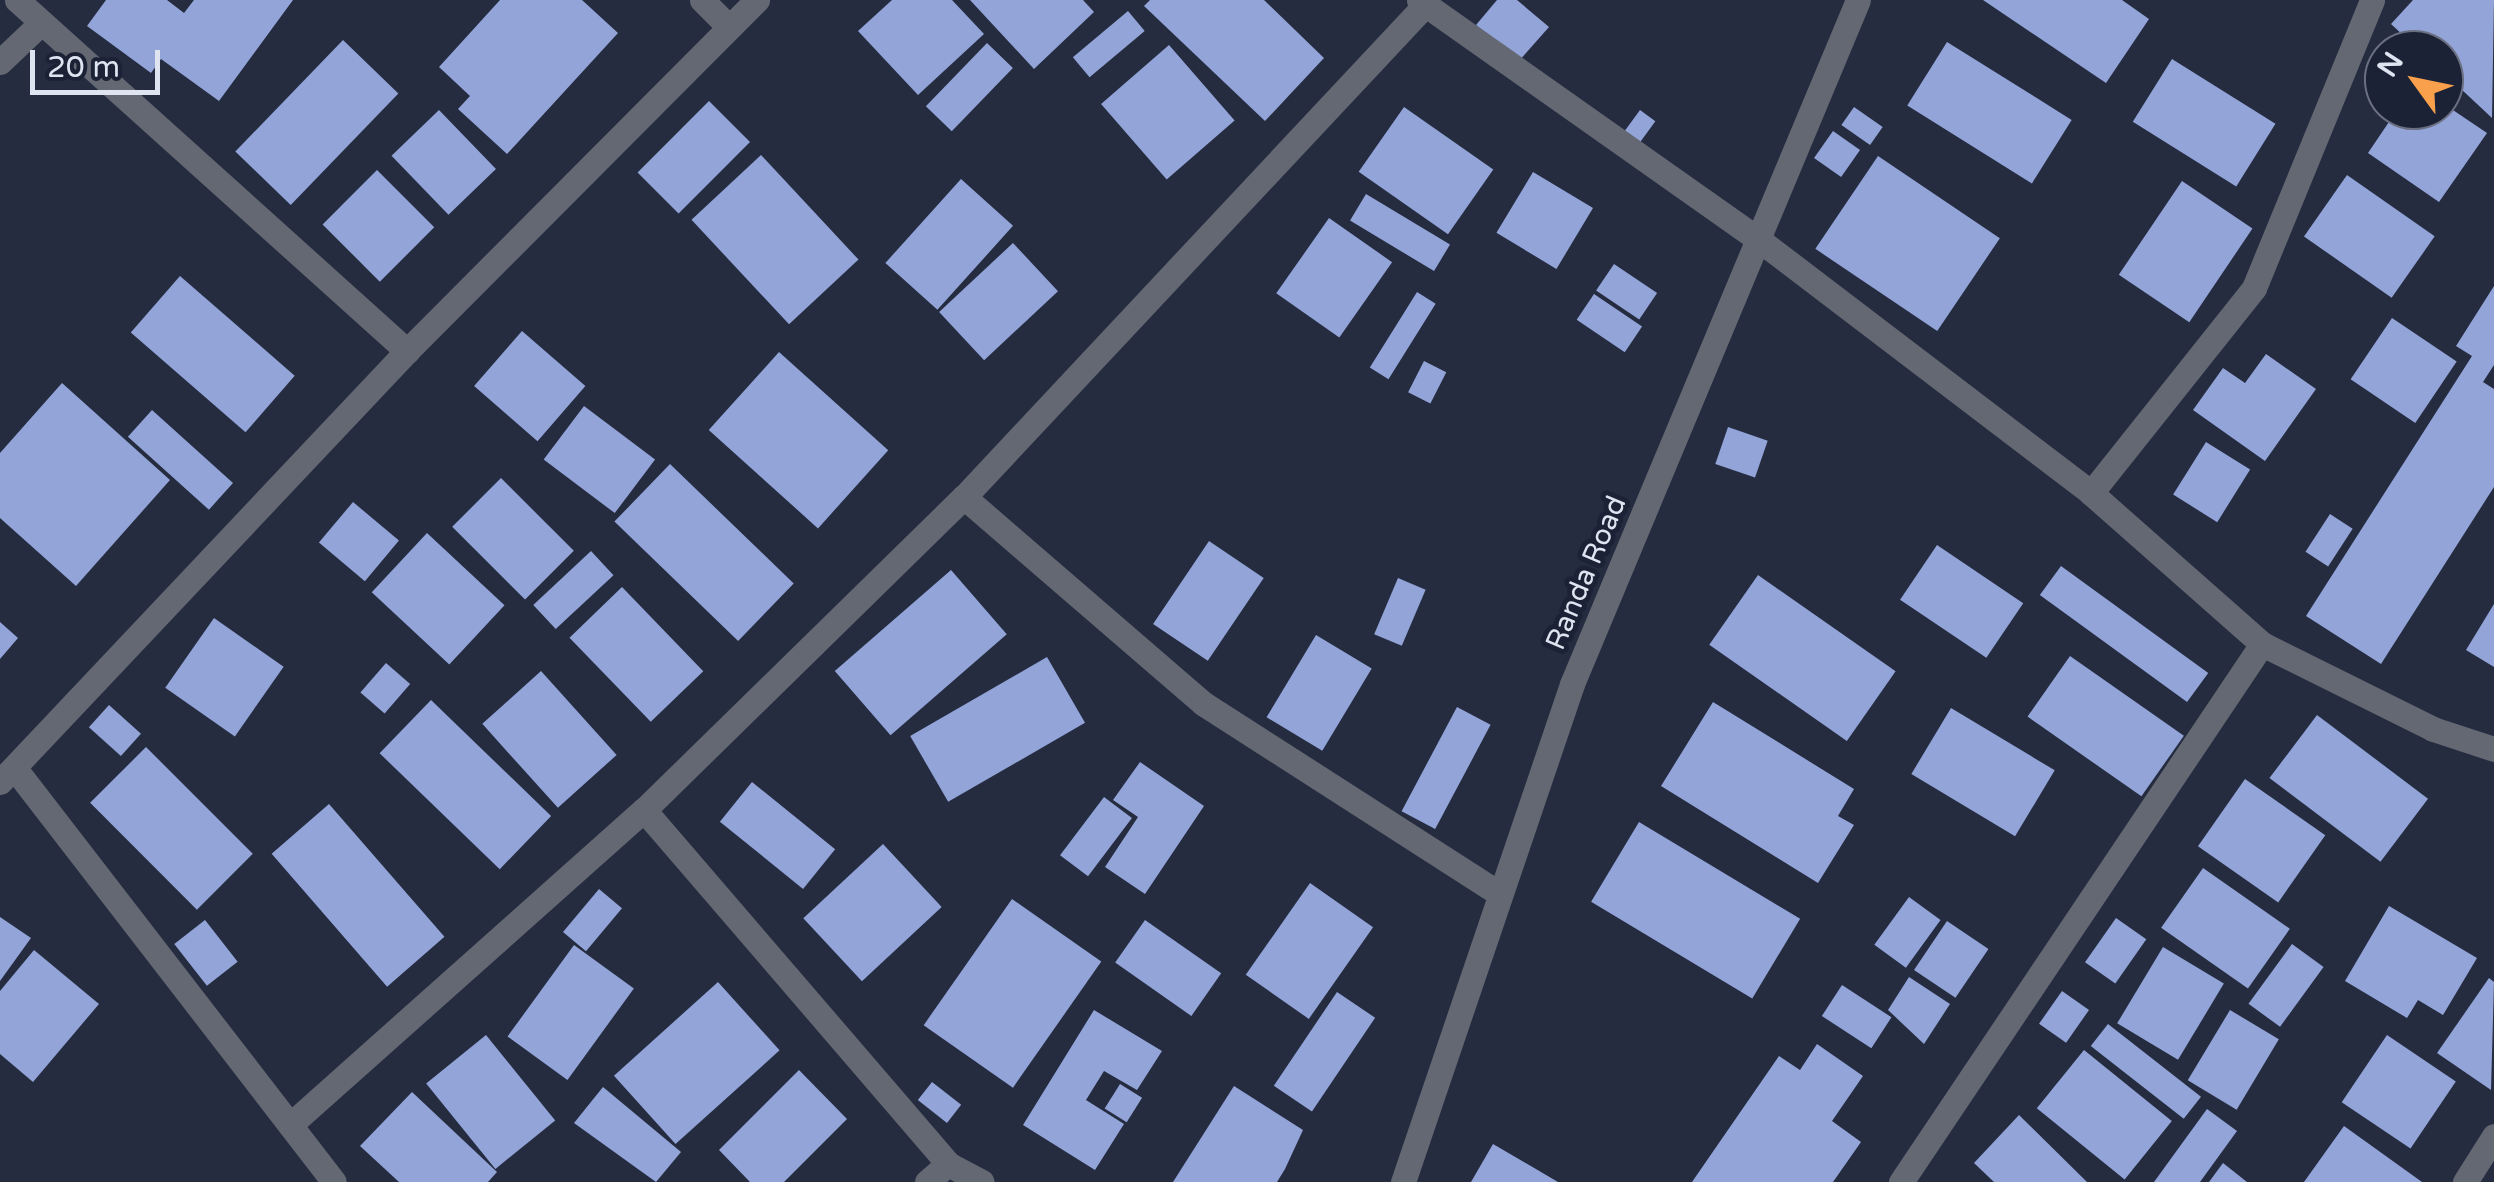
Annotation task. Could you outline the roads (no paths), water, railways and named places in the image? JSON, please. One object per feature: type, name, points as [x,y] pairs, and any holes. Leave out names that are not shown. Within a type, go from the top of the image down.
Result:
[{"type":"street","points":[[17,0],[407,351]]},
{"type":"street","points":[[702,0],[727,26]]},
{"type":"street","points":[[334,1182],[8,776],[407,351],[757,0]]},
{"type":"street","name":"Randa Road","points":[[1403,1182],[1495,892],[1858,0]]},
{"type":"street","points":[[2091,494],[2254,288],[2372,0]]},
{"type":"street","points":[[290,1125],[644,810],[964,497],[1422,3],[1758,238],[2091,494],[2262,644],[2433,729],[2494,749]]},
{"type":"street","points":[[0,62],[41,23]]},
{"type":"street","points":[[964,497],[1204,704],[1495,892]]},
{"type":"street","points":[[1901,1182],[2262,644]]},
{"type":"street","points":[[644,810],[948,1164],[982,1182]]},
{"type":"street","points":[[2465,1182],[2494,1136]]},
{"type":"street","points":[[928,1182],[948,1164]]}]
